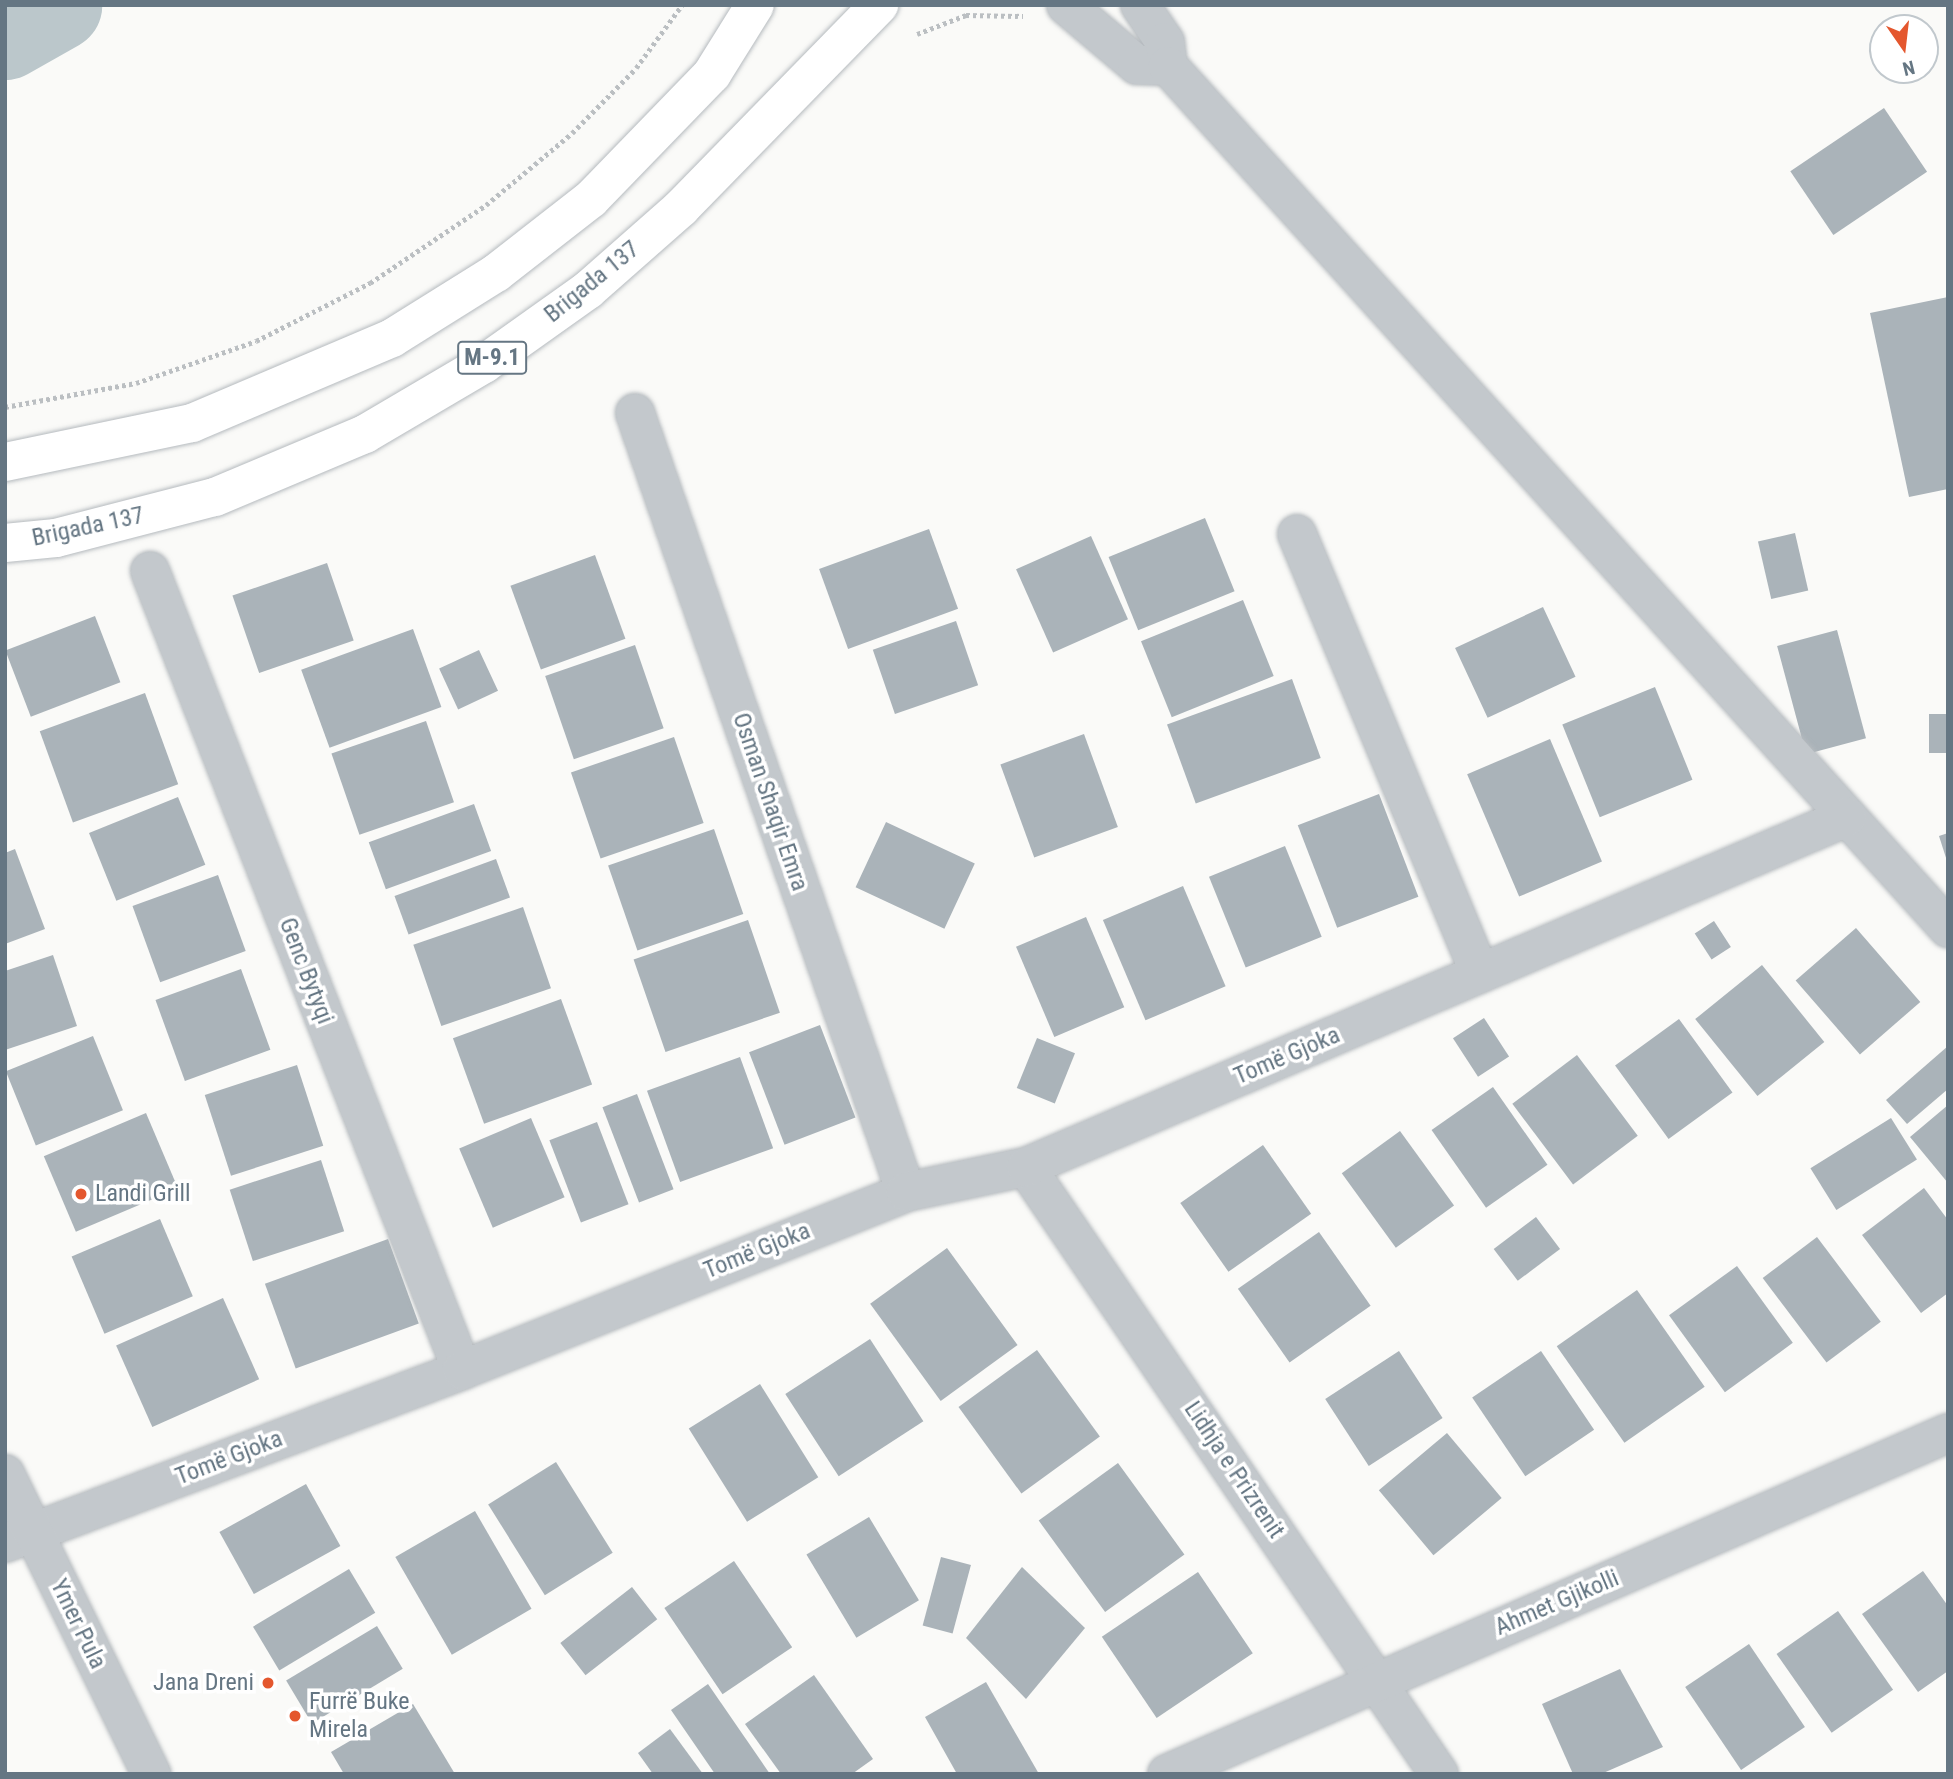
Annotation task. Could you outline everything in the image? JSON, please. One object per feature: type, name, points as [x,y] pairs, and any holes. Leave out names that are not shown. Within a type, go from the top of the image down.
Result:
[{"type":"main road","name":"M-9.1","points":[[5,462],[192,423],[392,338],[496,273],[591,199],[712,74],[755,5]]},
{"type":"main road","name":"Brigada 137","points":[[5,543],[56,538],[215,497],[365,434],[484,364],[588,290],[681,208],[879,5]]},
{"type":"street","points":[[1066,5],[1137,65],[1168,66]]},
{"type":"street","points":[[1140,5],[1165,42],[1168,66],[1948,928]]},
{"type":"street","name":"Osman Shaqir Emra","points":[[635,413],[905,1192]]},
{"type":"street","points":[[1297,534],[1480,973]]},
{"type":"street","name":"Genc Bytyqi","points":[[150,571],[462,1370]]},
{"type":"street","name":"Tomë Gjoka","points":[[19,1537],[462,1370],[905,1192],[1026,1167],[1847,817]]},
{"type":"street","name":"Lidhja e Prizrenit","points":[[1026,1167],[1378,1680],[1439,1774]]},
{"type":"street","name":"Ahmet Gjikolli","points":[[1167,1774],[1948,1433]]},
{"type":"street","name":"Ymer Pula","points":[[5,1475],[19,1537],[151,1774]]},
{"type":"path","points":[[5,407],[136,383],[256,341],[370,283],[486,205],[572,133],[636,68],[682,5]]},
{"type":"building","points":[[1884,108],[1927,172],[1833,235],[1790,171]]},
{"type":"building","points":[[1948,297],[1948,489],[1909,497],[1870,313]]},
{"type":"building","points":[[1205,518],[1235,591],[1138,630],[1109,557]]},
{"type":"building","points":[[929,529],[958,609],[848,649],[819,569]]},
{"type":"building","points":[[1795,533],[1808,590],[1771,599],[1758,542]]},
{"type":"building","points":[[1091,536],[1128,619],[1053,652],[1016,569]]},
{"type":"building","points":[[595,555],[625,639],[541,669],[510,586]]},
{"type":"building","points":[[327,563],[354,641],[259,673],[232,596]]},
{"type":"building","points":[[1243,600],[1274,676],[1172,717],[1141,641]]},
{"type":"building","points":[[1543,607],[1576,677],[1488,718],[1455,648]]},
{"type":"building","points":[[95,616],[120,682],[31,717],[5,650]]},
{"type":"building","points":[[956,621],[978,685],[895,714],[873,650]]},
{"type":"building","points":[[413,629],[441,707],[330,748],[301,670]]},
{"type":"building","points":[[1837,630],[1866,738],[1806,754],[1777,646]]},
{"type":"building","points":[[635,645],[664,728],[574,759],[545,676]]},
{"type":"building","points":[[479,650],[498,691],[458,709],[439,669]]},
{"type":"building","points":[[1292,679],[1321,758],[1196,803],[1167,724]]},
{"type":"building","points":[[1655,687],[1692,780],[1600,817],[1562,724]]},
{"type":"building","points":[[145,693],[178,784],[73,822],[40,731]]},
{"type":"building","points":[[1929,714],[1948,714],[1948,753],[1929,753]]},
{"type":"building","points":[[426,721],[454,802],[359,835],[331,754]]},
{"type":"building","points":[[1084,734],[1118,827],[1034,857],[1000,764]]},
{"type":"building","points":[[674,737],[704,823],[601,859],[571,772]]},
{"type":"building","points":[[1550,739],[1602,861],[1519,897],[1467,774]]},
{"type":"building","points":[[1379,794],[1418,897],[1337,928],[1298,825]]},
{"type":"building","points":[[178,797],[205,865],[116,901],[89,833]]},
{"type":"building","points":[[474,804],[491,851],[386,889],[369,842]]},
{"type":"building","points":[[886,822],[975,863],[944,929],[856,887]]},
{"type":"building","points":[[714,829],[743,914],[637,951],[608,865]]},
{"type":"building","points":[[1948,833],[1948,861],[1947,861],[1939,836]]},
{"type":"building","points":[[1285,846],[1322,937],[1246,968],[1209,877]]},
{"type":"building","points":[[15,849],[45,929],[5,944],[5,853]]},
{"type":"building","points":[[496,859],[510,898],[409,934],[395,896]]},
{"type":"building","points":[[218,875],[246,951],[160,982],[132,906]]},
{"type":"building","points":[[1183,886],[1226,986],[1146,1020],[1103,920]]},
{"type":"building","points":[[523,907],[551,988],[441,1026],[413,945]]},
{"type":"building","points":[[1086,917],[1124,1007],[1054,1037],[1016,947]]},
{"type":"building","points":[[748,920],[780,1013],[665,1052],[634,959]]},
{"type":"building","points":[[1714,921],[1731,947],[1712,960],[1695,934]]},
{"type":"building","points":[[1856,928],[1920,1002],[1860,1054],[1796,980]]},
{"type":"building","points":[[53,955],[77,1026],[5,1050],[5,971]]},
{"type":"building","points":[[1762,965],[1824,1042],[1757,1096],[1695,1019]]},
{"type":"building","points":[[241,969],[270,1050],[185,1081],[155,1000]]},
{"type":"building","points":[[561,999],[592,1085],[484,1124],[453,1038]]},
{"type":"building","points":[[1484,1018],[1509,1057],[1478,1077],[1453,1038]]},
{"type":"building","points":[[1679,1019],[1732,1093],[1669,1139],[1615,1065]]},
{"type":"building","points":[[820,1025],[855,1117],[785,1145],[749,1052]]},
{"type":"building","points":[[93,1036],[123,1110],[36,1145],[6,1071]]},
{"type":"building","points":[[1037,1038],[1075,1053],[1055,1103],[1017,1088]]},
{"type":"building","points":[[1948,1046],[1948,1089],[1907,1124],[1886,1100]]},
{"type":"building","points":[[1577,1055],[1638,1136],[1573,1184],[1512,1104]]},
{"type":"building","points":[[740,1057],[773,1148],[680,1182],[647,1091]]},
{"type":"building","points":[[297,1065],[323,1146],[231,1176],[205,1095]]},
{"type":"building","points":[[1493,1087],[1547,1165],[1486,1208],[1432,1130]]},
{"type":"building","points":[[637,1094],[674,1189],[639,1202],[602,1107]]},
{"type":"building","points":[[1948,1105],[1948,1183],[1910,1137]]},
{"type":"building","points":[[146,1113],[178,1188],[76,1232],[44,1156]]},
{"type":"building","points":[[531,1118],[565,1197],[493,1228],[459,1148]]},
{"type":"building","points":[[1891,1118],[1917,1160],[1836,1210],[1810,1168]]},
{"type":"building","points":[[597,1122],[629,1204],[581,1222],[549,1140]]},
{"type":"building","points":[[1400,1131],[1454,1205],[1396,1248],[1342,1173]]},
{"type":"building","points":[[1263,1145],[1311,1214],[1228,1272],[1180,1203]]},
{"type":"building","points":[[321,1160],[344,1231],[253,1261],[230,1190]]},
{"type":"building","points":[[1924,1188],[1948,1220],[1948,1293],[1921,1313],[1862,1235]]},
{"type":"building","points":[[1536,1217],[1560,1249],[1518,1281],[1494,1249]]},
{"type":"building","points":[[160,1219],[193,1296],[104,1334],[72,1257]]},
{"type":"building","points":[[1319,1232],[1371,1306],[1290,1363],[1238,1289]]},
{"type":"building","points":[[1817,1237],[1881,1322],[1826,1363],[1763,1278]]},
{"type":"building","points":[[388,1239],[419,1324],[296,1368],[265,1284]]},
{"type":"building","points":[[947,1248],[1018,1345],[941,1401],[870,1304]]},
{"type":"building","points":[[1737,1266],[1793,1343],[1725,1392],[1669,1315]]},
{"type":"building","points":[[1637,1290],[1705,1387],[1624,1443],[1557,1346]]},
{"type":"building","points":[[223,1298],[259,1379],[152,1427],[116,1346]]},
{"type":"building","points":[[870,1339],[923,1421],[839,1476],[785,1394]]},
{"type":"building","points":[[1037,1350],[1100,1437],[1021,1494],[959,1407]]},
{"type":"building","points":[[1399,1351],[1443,1418],[1369,1466],[1325,1399]]},
{"type":"building","points":[[1541,1351],[1594,1430],[1525,1476],[1472,1397]]},
{"type":"building","points":[[760,1384],[818,1477],[747,1522],[689,1429]]},
{"type":"building","points":[[1447,1433],[1502,1498],[1433,1555],[1379,1490]]},
{"type":"building","points":[[556,1462],[613,1553],[545,1595],[488,1504]]},
{"type":"building","points":[[1118,1463],[1184,1554],[1105,1612],[1039,1521]]},
{"type":"building","points":[[306,1484],[340,1546],[254,1594],[219,1532]]},
{"type":"building","points":[[475,1511],[532,1609],[452,1655],[395,1557]]},
{"type":"building","points":[[869,1517],[919,1600],[856,1638],[806,1555]]},
{"type":"building","points":[[941,1557],[971,1565],[953,1634],[923,1626]]},
{"type":"building","points":[[734,1561],[792,1647],[723,1694],[664,1608]]},
{"type":"building","points":[[1022,1567],[1085,1628],[1026,1699],[966,1638]]},
{"type":"building","points":[[349,1569],[375,1613],[279,1670],[253,1627]]},
{"type":"building","points":[[1923,1571],[1948,1606],[1948,1671],[1918,1692],[1862,1614]]},
{"type":"building","points":[[1198,1572],[1253,1653],[1157,1718],[1102,1637]]},
{"type":"building","points":[[632,1587],[657,1619],[586,1675],[560,1643]]},
{"type":"building","points":[[1838,1611],[1893,1690],[1832,1733],[1777,1654]]},
{"type":"building","points":[[377,1626],[403,1669],[312,1723],[286,1681]]},
{"type":"building","points":[[1749,1644],[1805,1727],[1741,1770],[1685,1687]]},
{"type":"building","points":[[1620,1669],[1663,1747],[1601,1774],[1573,1774],[1542,1704]]},
{"type":"building","points":[[814,1675],[873,1759],[852,1774],[781,1774],[745,1724]]},
{"type":"building","points":[[986,1682],[1039,1774],[957,1774],[925,1717]]},
{"type":"building","points":[[708,1684],[770,1774],[715,1774],[671,1710]]},
{"type":"building","points":[[413,1704],[455,1774],[344,1774],[331,1752]]},
{"type":"building","points":[[670,1729],[703,1774],[653,1774],[638,1753]]},
{"type":"waterway","points":[[5,34],[56,5]]},
{"type":"place","name":"Landi Grill","points":[[81,1194]]},
{"type":"place","name":"Jana Dreni","points":[[268,1683]]},
{"type":"place","name":"Furrë Buke Mirela","points":[[295,1716]]}]
